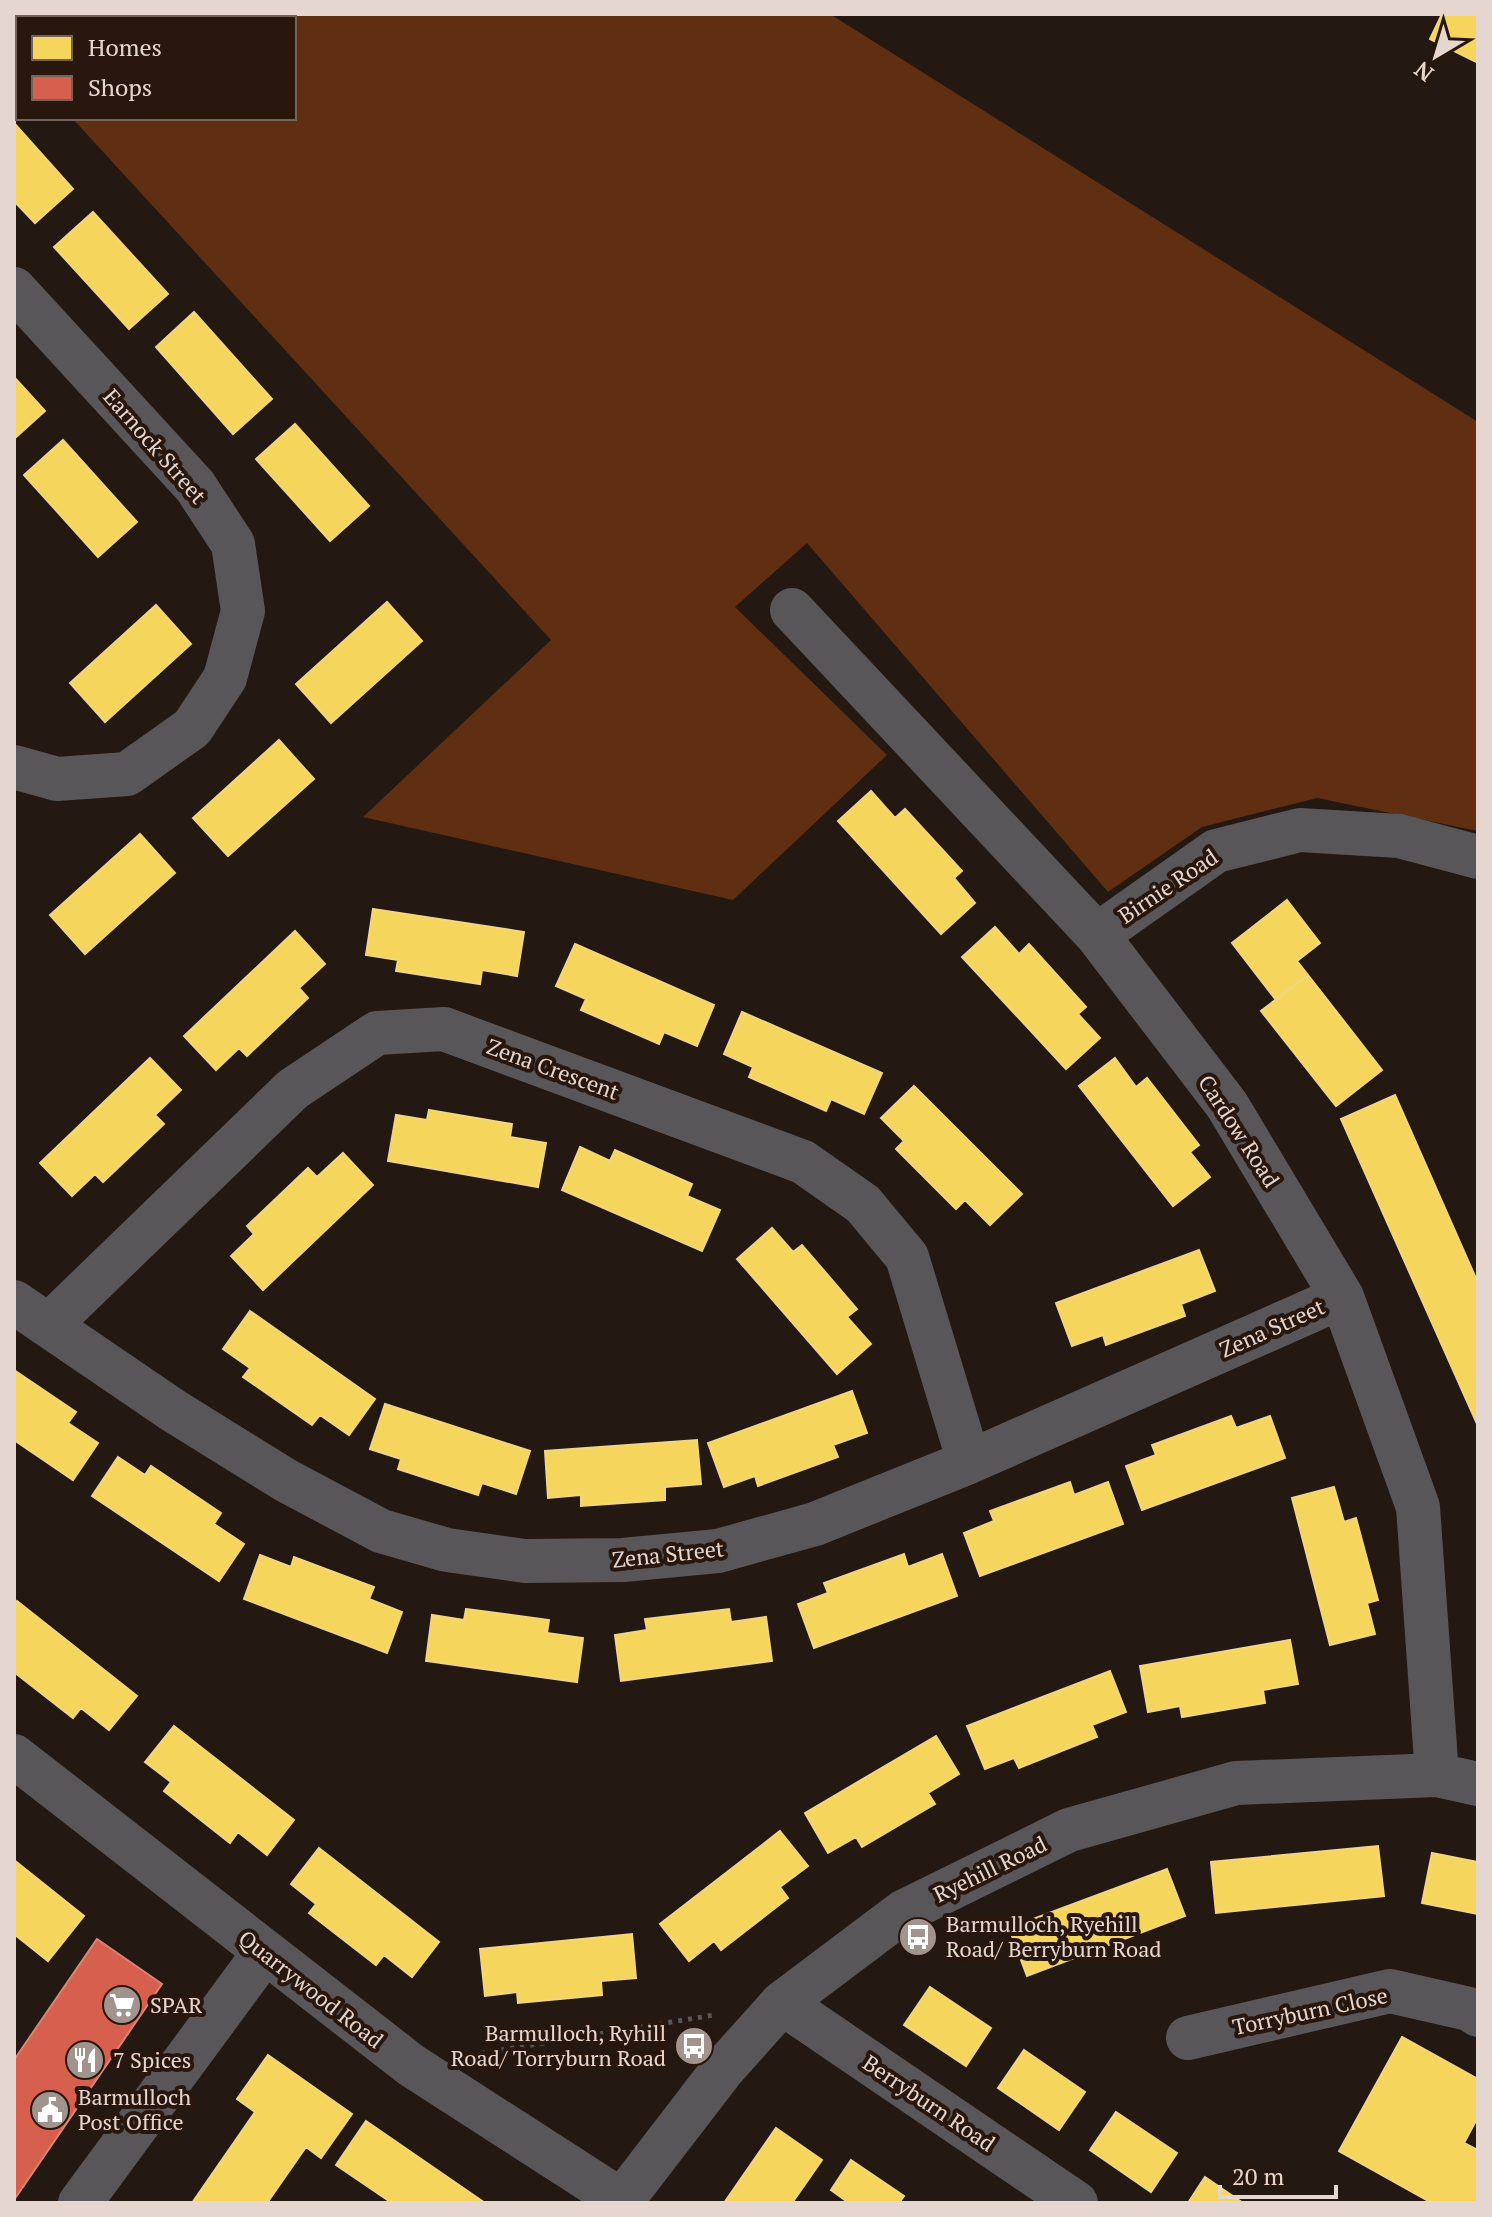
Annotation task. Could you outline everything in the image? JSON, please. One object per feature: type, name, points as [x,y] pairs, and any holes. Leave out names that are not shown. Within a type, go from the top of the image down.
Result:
[{"type":"street","name":"Earnock Street","points":[[14,289],[195,486],[233,544],[243,611],[225,678],[192,728],[127,774],[57,779],[14,767]]},
{"type":"street","name":"Cardow Road","points":[[792,610],[1097,935],[1227,1105],[1342,1297],[1418,1507],[1458,1779]]},
{"type":"street","name":"Birnie Road","points":[[1097,935],[1216,851],[1300,830],[1399,836],[1478,857]]},
{"type":"street","name":"Zena Crescent","points":[[31,1313],[293,1089],[377,1033],[444,1029],[803,1162],[863,1204],[907,1257],[969,1462]]},
{"type":"street","name":"Zena Street","points":[[31,1313],[174,1411],[287,1481],[381,1531],[447,1550],[525,1561],[623,1560],[718,1551],[815,1524],[969,1462],[1342,1297]]},
{"type":"street","name":"Quarrywood Road","points":[[14,1756],[411,2065],[621,2202]]},
{"type":"street","name":"Ryehill Road","points":[[621,2202],[723,2069],[782,2003],[903,1912],[1069,1830],[1236,1783],[1458,1779]]},
{"type":"street","points":[[80,2203],[264,1953]]},
{"type":"street","name":"Torryburn Close","points":[[1188,2038],[1390,1991],[1469,2009],[1478,2015]]},
{"type":"street","name":"Berryburn Road","points":[[782,2003],[1076,2203]]},
{"type":"path","points":[[411,2065],[720,2014]]},
{"type":"shaded area","points":[[14,14],[830,14],[1478,422],[1478,831],[1317,798],[1202,827],[1108,892],[807,543],[735,607],[887,755],[733,900],[363,817],[551,640],[74,120],[296,120],[296,16],[16,16],[16,57]]},
{"type":"building: Homes","points":[[1442,14],[1478,14],[1478,63],[1430,39]]},
{"type":"building: Homes","points":[[14,123],[73,189],[35,223],[14,201]]},
{"type":"building: Homes","points":[[93,212],[168,294],[129,329],[54,247]]},
{"type":"building: Homes","points":[[194,312],[272,399],[233,434],[156,347]]},
{"type":"building: Homes","points":[[14,377],[45,411],[14,439]]},
{"type":"building: Homes","points":[[295,424],[369,506],[330,541],[256,459]]},
{"type":"building: Homes","points":[[63,440],[137,522],[98,557],[24,475]]},
{"type":"building: Homes","points":[[387,602],[422,641],[331,723],[296,684]]},
{"type":"building: Homes","points":[[156,605],[191,644],[105,722],[70,683]]},
{"type":"building: Homes","points":[[279,740],[314,779],[228,856],[193,818]]},
{"type":"building: Homes","points":[[871,791],[895,818],[905,809],[962,871],[954,878],[975,903],[941,934],[838,821]]},
{"type":"building: Homes","points":[[140,834],[175,873],[85,954],[50,915]]},
{"type":"building: Homes","points":[[1287,900],[1320,943],[1297,961],[1308,975],[1276,1000],[1232,943]]},
{"type":"building: Homes","points":[[373,909],[524,932],[517,976],[482,970],[480,984],[396,971],[398,960],[366,955]]},
{"type":"building: Homes","points":[[995,927],[1019,954],[1029,944],[1086,1007],[1078,1014],[1100,1038],[1066,1069],[962,957]]},
{"type":"building: Homes","points":[[295,931],[325,964],[299,988],[308,998],[247,1056],[239,1048],[216,1070],[184,1036]]},
{"type":"building: Homes","points":[[575,944],[714,1005],[697,1046],[664,1032],[659,1044],[581,1010],[586,999],[556,986]]},
{"type":"building: Homes","points":[[1308,975],[1382,1070],[1336,1106],[1261,1011]]},
{"type":"building: Homes","points":[[742,1012],[882,1073],[864,1114],[831,1099],[826,1111],[749,1077],[753,1067],[724,1054]]},
{"type":"building: Homes","points":[[150,1058],[181,1090],[155,1115],[164,1124],[103,1182],[95,1174],[72,1196],[40,1163]]},
{"type":"building: Homes","points":[[1115,1058],[1136,1087],[1147,1078],[1199,1145],[1190,1152],[1210,1177],[1173,1206],[1079,1086]]},
{"type":"building: Homes","points":[[914,1086],[1022,1194],[990,1225],[965,1200],[956,1209],[896,1149],[904,1141],[881,1118]]},
{"type":"building: Homes","points":[[1395,1095],[1478,1283],[1478,1426],[1341,1119]]},
{"type":"building: Homes","points":[[429,1110],[512,1124],[510,1137],[546,1143],[538,1187],[388,1161],[396,1115],[427,1120]]},
{"type":"building: Homes","points":[[580,1147],[610,1161],[615,1150],[692,1184],[687,1196],[720,1210],[702,1251],[562,1190]]},
{"type":"building: Homes","points":[[343,1153],[373,1185],[263,1290],[231,1256],[254,1234],[247,1226],[308,1168],[317,1177]]},
{"type":"building: Homes","points":[[772,1228],[793,1252],[802,1245],[857,1309],[847,1317],[871,1344],[837,1374],[737,1259]]},
{"type":"building: Homes","points":[[1199,1250],[1215,1291],[1181,1304],[1185,1316],[1106,1345],[1103,1335],[1072,1346],[1056,1303]]},
{"type":"building: Homes","points":[[250,1311],[375,1399],[349,1435],[320,1415],[312,1425],[243,1377],[250,1368],[223,1349]]},
{"type":"building: Homes","points":[[14,1370],[76,1412],[68,1423],[98,1443],[73,1480],[14,1440]]},
{"type":"building: Homes","points":[[852,1391],[867,1433],[833,1445],[838,1457],[758,1486],[755,1476],[724,1487],[708,1443]]},
{"type":"building: Homes","points":[[385,1404],[530,1451],[516,1494],[482,1483],[478,1495],[398,1469],[401,1459],[370,1449]]},
{"type":"building: Homes","points":[[1231,1416],[1236,1428],[1270,1416],[1285,1458],[1142,1510],[1126,1466],[1156,1455],[1152,1445]]},
{"type":"building: Homes","points":[[697,1440],[701,1484],[665,1487],[665,1500],[581,1506],[581,1495],[548,1498],[545,1451]]},
{"type":"building: Homes","points":[[118,1457],[145,1475],[151,1466],[221,1513],[214,1524],[244,1544],[219,1581],[92,1496]]},
{"type":"building: Homes","points":[[1070,1482],[1074,1495],[1108,1482],[1123,1524],[980,1576],[964,1533],[994,1521],[990,1511]]},
{"type":"building: Homes","points":[[1334,1487],[1344,1522],[1356,1518],[1378,1600],[1367,1603],[1375,1634],[1330,1645],[1292,1498]]},
{"type":"building: Homes","points":[[904,1554],[908,1567],[942,1554],[957,1596],[814,1648],[798,1604],[828,1593],[824,1583]]},
{"type":"building: Homes","points":[[260,1555],[291,1567],[294,1557],[374,1587],[369,1599],[402,1612],[387,1653],[244,1599]]},
{"type":"building: Homes","points":[[17,1601],[137,1696],[109,1730],[81,1708],[73,1718],[14,1672],[14,1605]]},
{"type":"building: Homes","points":[[466,1609],[549,1620],[547,1633],[583,1638],[577,1682],[426,1661],[432,1615],[464,1620]]},
{"type":"building: Homes","points":[[729,1609],[731,1622],[766,1617],[772,1661],[621,1681],[615,1635],[647,1630],[645,1619]]},
{"type":"building: Homes","points":[[1290,1640],[1298,1684],[1263,1690],[1265,1703],[1182,1717],[1180,1706],[1148,1712],[1140,1666]]},
{"type":"building: Homes","points":[[1110,1671],[1126,1712],[1092,1725],[1097,1737],[1019,1768],[1014,1758],[985,1769],[967,1726]]},
{"type":"building: Homes","points":[[174,1726],[294,1820],[267,1855],[238,1832],[230,1843],[164,1791],[171,1782],[145,1762]]},
{"type":"building: Homes","points":[[936,1736],[959,1774],[928,1793],[935,1804],[862,1847],[856,1837],[828,1853],[805,1813]]},
{"type":"building: Homes","points":[[780,1831],[808,1866],[780,1887],[788,1898],[721,1950],[714,1941],[689,1961],[660,1924]]},
{"type":"building: Homes","points":[[1378,1846],[1384,1896],[1216,1913],[1211,1862]]},
{"type":"building: Homes","points":[[319,1848],[439,1942],[412,1977],[384,1955],[376,1965],[309,1913],[316,1904],[291,1884]]},
{"type":"building: Homes","points":[[1432,1853],[1478,1862],[1478,1914],[1422,1903]]},
{"type":"building: Homes","points":[[14,1860],[84,1916],[48,1961],[14,1934]]},
{"type":"building: Homes","points":[[1167,1869],[1185,1916],[1027,1976],[1009,1928]]},
{"type":"building: Homes","points":[[632,1934],[636,1978],[601,1981],[602,1995],[518,2003],[517,1992],[485,1996],[480,1949]]},
{"type":"building: Homes","points":[[930,1987],[991,2028],[966,2066],[904,2025]]},
{"type":"building: Homes","points":[[1402,2037],[1478,2079],[1478,2117],[1464,2143],[1478,2150],[1478,2203],[1432,2203],[1339,2151]]},
{"type":"building: Homes","points":[[1024,2050],[1085,2092],[1059,2130],[998,2088]]},
{"type":"building: Homes","points":[[268,2055],[352,2114],[321,2158],[306,2147],[267,2203],[192,2203],[255,2112],[237,2099]]},
{"type":"building: Homes","points":[[1116,2112],[1177,2153],[1151,2192],[1090,2150]]},
{"type":"building: Homes","points":[[366,2121],[485,2203],[392,2203],[336,2165]]},
{"type":"building: Homes","points":[[776,2128],[822,2160],[792,2203],[724,2203]]},
{"type":"building: Homes","points":[[851,2160],[904,2196],[899,2203],[849,2203],[831,2190]]},
{"type":"building: Homes","points":[[1205,2177],[1243,2203],[1188,2203]]},
{"type":"building: Shops","points":[[97,1939],[162,1984],[14,2200],[14,2060]]},
{"type":"place","name":"Barmulloch, Ryehill Road/ Berryburn Road","points":[[918,1937]]},
{"type":"place","name":"SPAR","points":[[122,2005]]},
{"type":"place","name":"Barmulloch, Ryhill Road/ Torryburn Road","points":[[694,2046]]},
{"type":"place","name":"7 Spices","points":[[85,2060]]},
{"type":"place","name":"Barmulloch Post Office","points":[[50,2110]]}]
